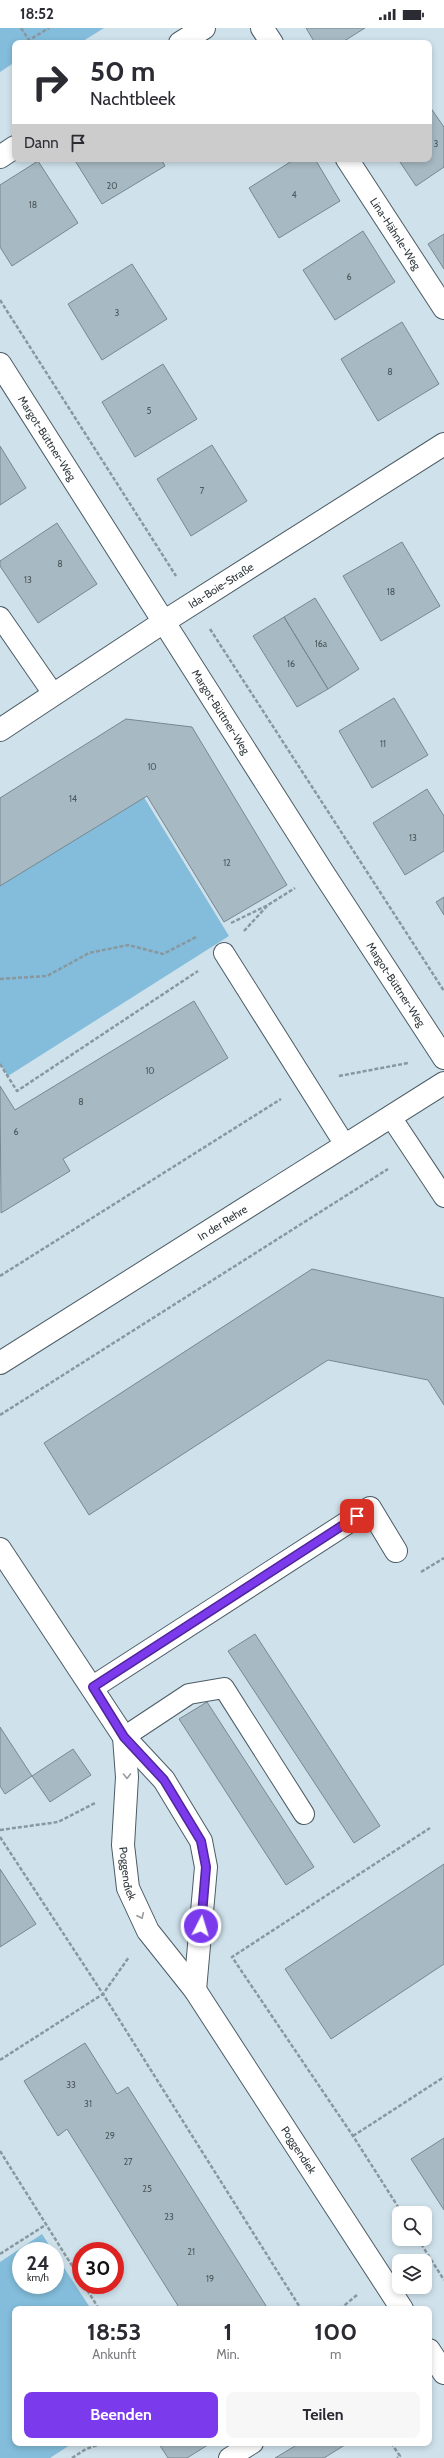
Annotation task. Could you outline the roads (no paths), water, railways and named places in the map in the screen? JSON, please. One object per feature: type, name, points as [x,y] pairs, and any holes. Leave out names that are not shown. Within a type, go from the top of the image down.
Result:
[{"type":"street","points":[[185,40],[204,28]]},
{"type":"street","points":[[262,28],[270,40]]},
{"type":"street","points":[[0,157],[12,149]]},
{"type":"street","name":"Lina-Hähnle-Weg","points":[[349,162],[444,308]]},
{"type":"street","name":"Margot-Büttner-Weg","points":[[0,364],[165,621],[322,871],[443,1057]]},
{"type":"street","name":"Ida-Boie-Straße","points":[[0,730],[165,621],[444,444]]},
{"type":"street","name":"In der Rehre","points":[[0,1363],[444,1083]]},
{"type":"street","points":[[93,1687],[370,1508],[396,1551]]},
{"type":"street","name":"Poggendiek","points":[[0,1548],[93,1687],[124,1737],[164,1780],[201,1841],[206,1867],[195,1990]]},
{"type":"street","name":"Poggendiek","points":[[124,1737],[127,1777],[123,1845],[128,1888],[148,1930],[195,1990],[400,2306]]},
{"type":"street","points":[[434,2349],[444,2373]]},
{"type":"lane","points":[[0,617],[54,695]]},
{"type":"lane","points":[[224,953],[345,1145]]},
{"type":"lane","points":[[391,1117],[416,1152],[444,1197]]},
{"type":"lane","points":[[124,1737],[189,1694],[224,1688],[304,1814]]},
{"type":"lane","points":[[229,2458],[248,2446]]}]
